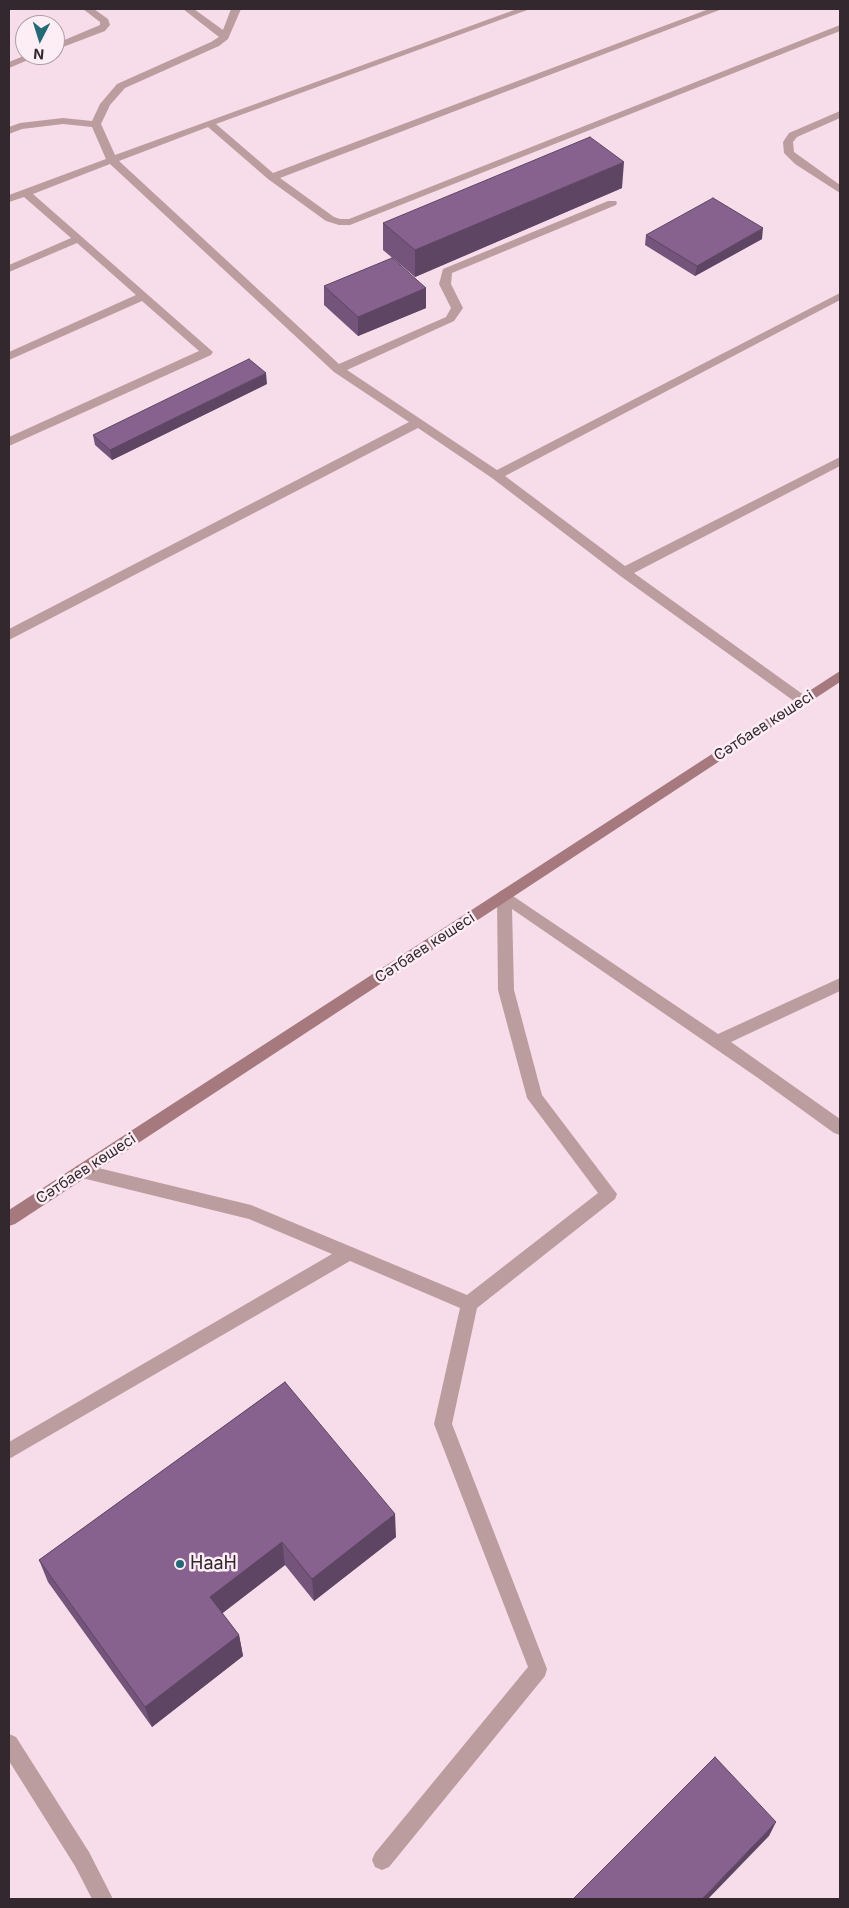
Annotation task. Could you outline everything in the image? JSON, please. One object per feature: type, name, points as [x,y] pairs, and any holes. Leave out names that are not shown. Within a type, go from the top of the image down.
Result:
[{"type":"main road","name":"Сәтбаев көшесі","points":[[9,1219],[838,680]]},
{"type":"lane","points":[[65,43],[102,29],[105,26],[105,21],[88,9]]},
{"type":"lane","points":[[188,9],[225,37]]},
{"type":"lane","points":[[236,9],[225,37],[215,44],[120,86],[105,104],[96,124],[111,159],[338,369],[496,474],[624,572],[803,701]]},
{"type":"lane","points":[[9,199],[111,159],[525,9]]},
{"type":"lane","points":[[272,177],[717,9]]},
{"type":"lane","points":[[209,123],[272,177],[330,219],[338,222],[350,222],[840,28]]},
{"type":"lane","points":[[840,114],[793,135],[788,142],[790,153],[799,162],[840,190]]},
{"type":"lane","points":[[9,131],[20,126],[63,121],[96,124]]},
{"type":"lane","points":[[9,442],[207,352],[76,239],[25,192]]},
{"type":"lane","points":[[338,369],[450,319],[456,308],[445,284],[447,271],[612,203]]},
{"type":"lane","points":[[9,269],[76,239]]},
{"type":"lane","points":[[9,356],[144,296]]},
{"type":"lane","points":[[496,474],[840,296]]},
{"type":"lane","points":[[9,636],[418,423]]},
{"type":"lane","points":[[624,572],[840,461]]},
{"type":"lane","points":[[504,896],[718,1041],[840,1128]]},
{"type":"lane","points":[[382,1860],[538,1669],[443,1424],[468,1304],[609,1194],[535,1098],[506,990],[504,896]]},
{"type":"lane","points":[[718,1041],[840,984]]},
{"type":"lane","points":[[82,1171],[251,1212],[468,1304]]},
{"type":"lane","points":[[9,1451],[349,1254]]},
{"type":"lane","points":[[9,1744],[82,1859],[104,1899]]},
{"type":"building","points":[[590,137],[624,162],[415,250],[383,223]]},
{"type":"building","points":[[713,198],[763,228],[697,266],[646,235]]},
{"type":"building","points":[[392,258],[426,288],[358,317],[324,286]]},
{"type":"building","points":[[249,359],[266,373],[110,450],[93,435]]},
{"type":"building","points":[[285,1382],[395,1514],[312,1579],[282,1542],[210,1597],[239,1635],[145,1707],[39,1560]]},
{"type":"building","points":[[715,1757],[776,1822],[702,1899],[573,1899]]},
{"type":"place","name":"НааН","points":[[180,1564]]}]
